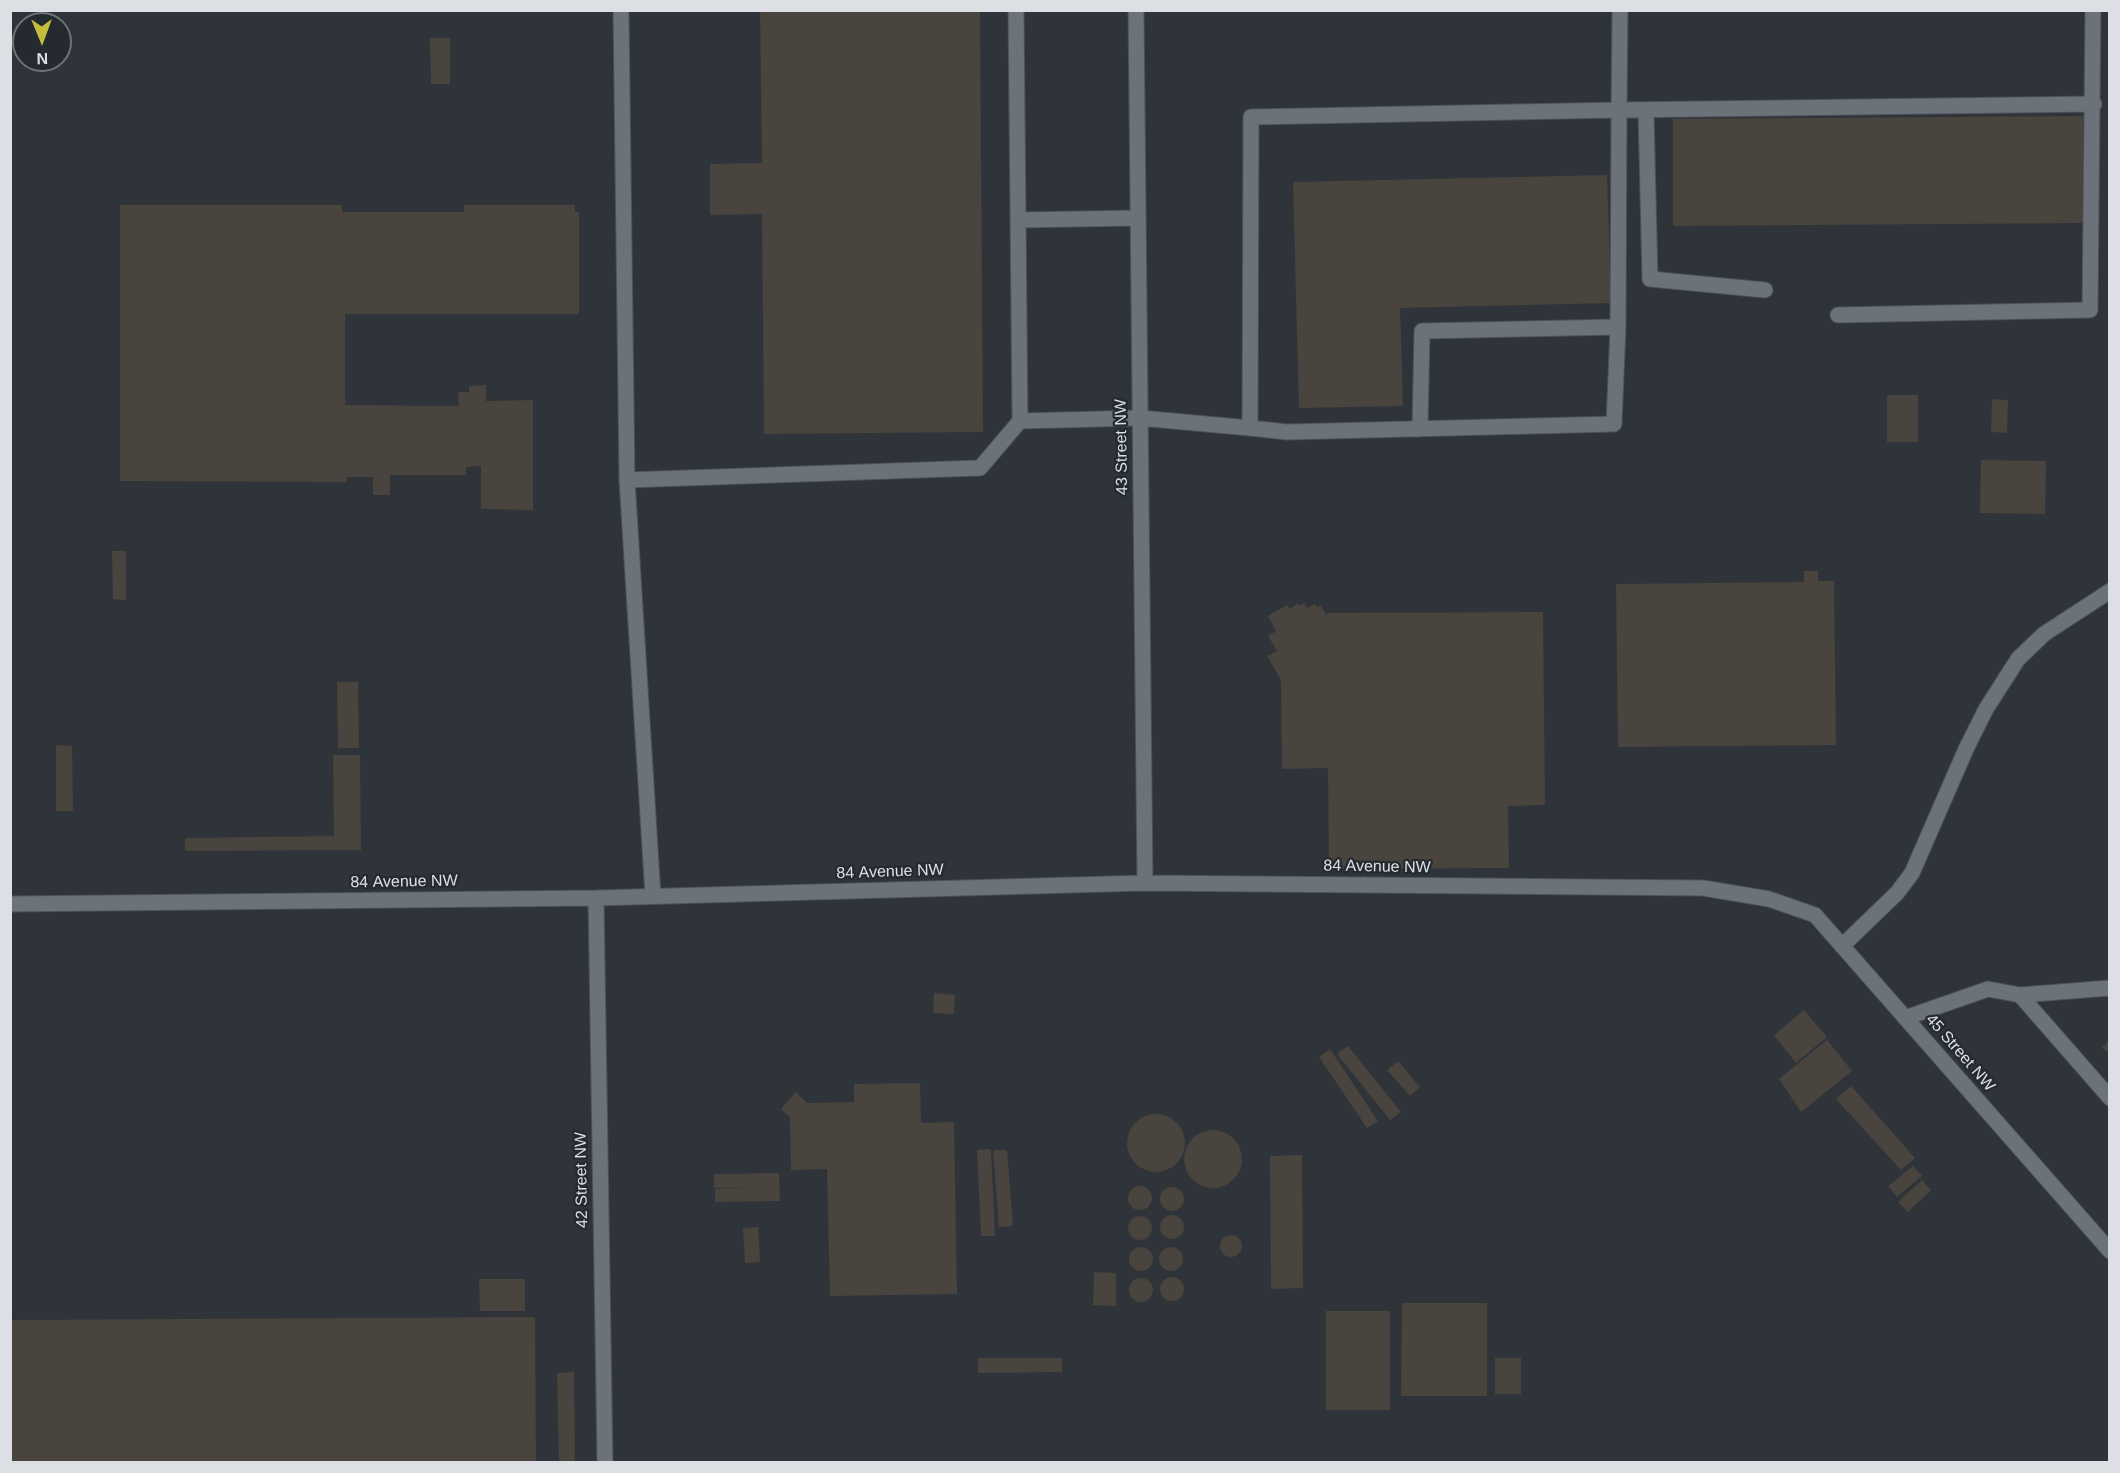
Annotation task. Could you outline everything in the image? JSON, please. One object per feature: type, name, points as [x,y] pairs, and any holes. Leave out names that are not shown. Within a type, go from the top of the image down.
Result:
[{"type":"street","points":[[621,10],[627,480],[653,896]]},
{"type":"street","points":[[627,480],[980,468],[1020,421],[1016,10]]},
{"type":"street","name":"43 Street NW","points":[[1136,10],[1145,883]]},
{"type":"street","points":[[1020,421],[1140,418],[1287,432],[1614,424],[1618,327],[1620,10]]},
{"type":"street","points":[[1838,315],[2090,310],[2094,104],[2093,10]]},
{"type":"street","points":[[1250,428],[1251,117],[2094,104]]},
{"type":"street","points":[[1646,112],[1650,279],[1765,290]]},
{"type":"street","points":[[1018,220],[1138,218]]},
{"type":"street","points":[[1420,429],[1422,331],[1618,327]]},
{"type":"street","points":[[1842,946],[1897,892],[1912,873],[1966,749],[1986,709],[2018,659],[2044,634],[2109,591]]},
{"type":"street","name":"84 Avenue NW","points":[[10,904],[596,898],[1145,883],[1703,888],[1769,899]]},
{"type":"street","name":"42 Street NW","points":[[596,898],[605,1462]]},
{"type":"street","name":"45 Street NW","points":[[1769,899],[1815,915],[2109,1251]]},
{"type":"street","points":[[1905,1018],[1988,989],[2020,995],[2109,988]]},
{"type":"street","points":[[2020,995],[2109,1098]]},
{"type":"building","points":[[760,10],[980,10],[983,432],[764,434],[762,214],[710,215],[710,164],[762,163]]},
{"type":"building","points":[[430,38],[450,38],[450,84],[431,84]]},
{"type":"building","points":[[2083,116],[2084,223],[1673,226],[1673,119]]},
{"type":"building","points":[[1607,175],[1611,303],[1400,308],[1403,406],[1299,408],[1293,182]]},
{"type":"building","points":[[120,205],[342,205],[342,212],[464,212],[464,205],[575,205],[575,212],[579,212],[579,314],[345,314],[345,405],[459,406],[458,392],[469,392],[469,386],[486,385],[486,401],[533,400],[533,510],[481,509],[481,466],[466,467],[466,475],[390,475],[390,495],[373,495],[373,477],[347,477],[347,482],[120,481]]},
{"type":"building","points":[[1887,395],[1918,395],[1918,442],[1887,442]]},
{"type":"building","points":[[1992,399],[2008,400],[2007,433],[1991,432]]},
{"type":"building","points":[[1981,460],[2046,461],[2045,514],[1980,513]]},
{"type":"building","points":[[112,551],[126,551],[126,600],[113,599]]},
{"type":"building","points":[[1804,571],[1818,571],[1818,581],[1834,581],[1836,745],[1618,747],[1616,584],[1804,582]]},
{"type":"building","points":[[1298,603],[1300,606],[1304,603],[1307,608],[1315,604],[1317,607],[1320,605],[1327,616],[1327,613],[1543,612],[1545,805],[1508,806],[1509,868],[1329,869],[1328,768],[1282,769],[1281,680],[1267,656],[1277,651],[1268,636],[1276,631],[1268,616],[1287,605],[1290,609]]},
{"type":"building","points":[[337,682],[358,682],[359,748],[338,748]]},
{"type":"building","points":[[56,745],[72,746],[73,811],[56,811]]},
{"type":"building","points":[[333,755],[360,755],[361,850],[185,851],[185,838],[334,836]]},
{"type":"building","points":[[934,993],[955,995],[954,1014],[933,1013]]},
{"type":"building","points":[[1804,1010],[1827,1037],[1796,1063],[1774,1035]]},
{"type":"building","points":[[1827,1040],[1852,1071],[1801,1112],[1779,1079]]},
{"type":"building","points":[[2110,1040],[2110,1055],[2102,1047]]},
{"type":"building","points":[[1348,1046],[1401,1112],[1390,1120],[1337,1054]]},
{"type":"building","points":[[1330,1049],[1378,1121],[1367,1128],[1319,1057]]},
{"type":"building","points":[[1398,1061],[1420,1087],[1410,1096],[1387,1070]]},
{"type":"building","points":[[920,1083],[921,1123],[954,1122],[957,1294],[830,1296],[827,1169],[791,1170],[790,1117],[781,1109],[796,1092],[807,1103],[854,1102],[854,1084]]},
{"type":"building","points":[[1851,1086],[1915,1158],[1901,1170],[1836,1099]]},
{"type":"building","points":[[1150,1114],[1162,1114],[1177,1122],[1185,1137],[1185,1149],[1177,1164],[1162,1172],[1150,1172],[1135,1164],[1127,1149],[1127,1137],[1135,1122]]},
{"type":"building","points":[[1213,1130],[1224,1132],[1237,1143],[1242,1159],[1240,1170],[1229,1183],[1213,1188],[1202,1186],[1189,1175],[1184,1159],[1186,1148],[1197,1135]]},
{"type":"building","points":[[991,1149],[995,1236],[981,1236],[977,1150]]},
{"type":"building","points":[[993,1150],[1007,1150],[1013,1226],[999,1227]]},
{"type":"building","points":[[1302,1155],[1303,1288],[1271,1289],[1270,1156]]},
{"type":"building","points":[[1913,1166],[1922,1176],[1897,1197],[1888,1186]]},
{"type":"building","points":[[779,1173],[780,1201],[715,1202],[715,1189],[751,1187],[714,1188],[714,1174]]},
{"type":"building","points":[[1922,1180],[1931,1190],[1908,1212],[1898,1202]]},
{"type":"building","points":[[1140,1186],[1148,1190],[1152,1198],[1148,1206],[1140,1210],[1132,1206],[1128,1198],[1132,1190]]},
{"type":"building","points":[[1172,1187],[1180,1191],[1184,1199],[1180,1207],[1172,1211],[1164,1207],[1160,1199],[1164,1191]]},
{"type":"building","points":[[1172,1215],[1180,1219],[1184,1227],[1180,1235],[1172,1239],[1164,1235],[1160,1227],[1164,1219]]},
{"type":"building","points":[[1140,1216],[1148,1220],[1152,1228],[1148,1236],[1140,1240],[1132,1236],[1128,1228],[1132,1220]]},
{"type":"building","points":[[758,1227],[760,1262],[745,1263],[743,1228]]},
{"type":"building","points":[[1231,1235],[1239,1238],[1242,1246],[1239,1254],[1231,1257],[1223,1254],[1220,1246],[1223,1238]]},
{"type":"building","points":[[1141,1247],[1149,1251],[1153,1259],[1149,1267],[1141,1271],[1133,1267],[1129,1259],[1133,1251]]},
{"type":"building","points":[[1171,1247],[1179,1251],[1183,1259],[1179,1267],[1171,1271],[1163,1267],[1159,1259],[1163,1251]]},
{"type":"building","points":[[1094,1272],[1116,1273],[1116,1306],[1093,1305]]},
{"type":"building","points":[[1172,1277],[1180,1281],[1184,1289],[1180,1297],[1172,1301],[1164,1297],[1160,1289],[1164,1281]]},
{"type":"building","points":[[1141,1278],[1149,1282],[1153,1290],[1149,1298],[1141,1302],[1133,1298],[1129,1290],[1133,1282]]},
{"type":"building","points":[[479,1279],[525,1279],[525,1311],[480,1311]]},
{"type":"building","points":[[1402,1303],[1487,1303],[1487,1396],[1401,1396]]},
{"type":"building","points":[[1326,1311],[1390,1311],[1390,1410],[1326,1410]]},
{"type":"building","points":[[535,1317],[536,1462],[10,1462],[10,1320]]},
{"type":"building","points":[[978,1358],[1062,1358],[1062,1372],[978,1373]]},
{"type":"building","points":[[1495,1358],[1521,1358],[1521,1394],[1495,1394]]},
{"type":"building","points":[[574,1372],[575,1462],[559,1462],[557,1373]]}]
